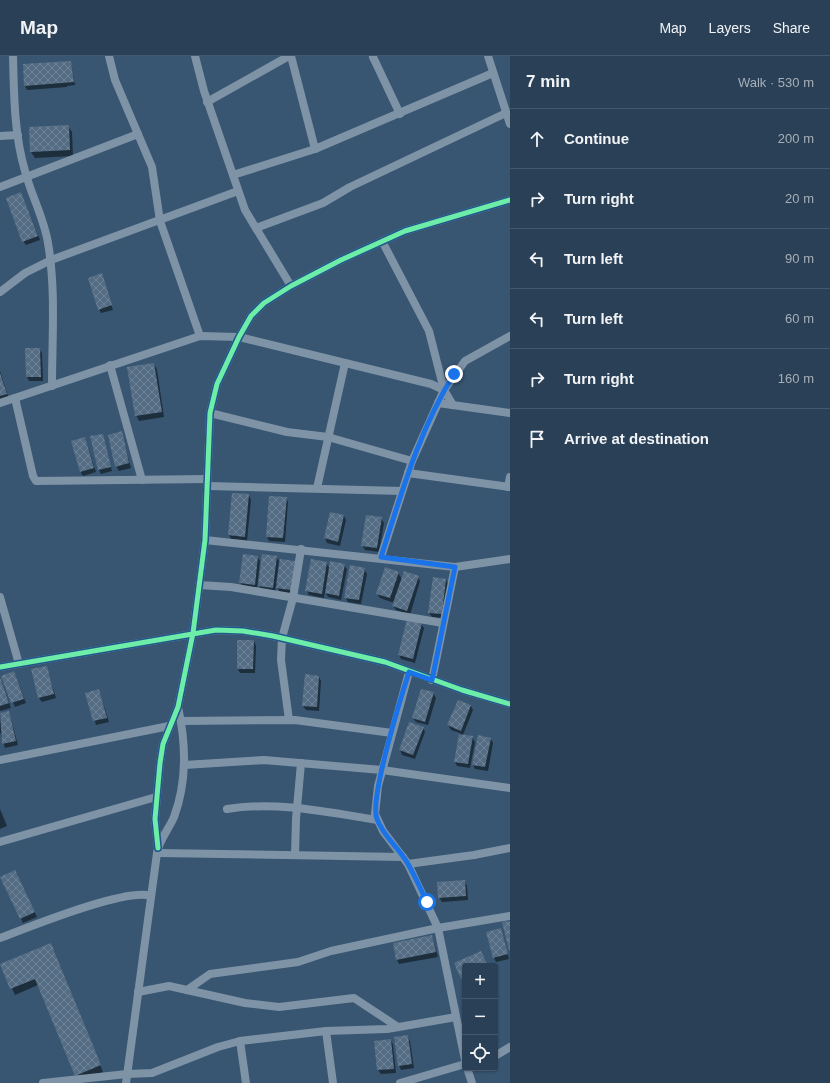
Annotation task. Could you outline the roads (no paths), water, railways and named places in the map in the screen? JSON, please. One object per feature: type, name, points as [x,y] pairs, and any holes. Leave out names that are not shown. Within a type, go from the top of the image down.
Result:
[{"type":"street","points":[[14,56],[14,110],[18,135],[26,176],[48,241],[51,260],[53,297],[52,386]]},
{"type":"street","points":[[109,56],[115,80],[152,167],[160,221],[200,336]]},
{"type":"street","points":[[196,56],[207,102],[245,210],[291,286]]},
{"type":"street","points":[[207,102],[290,56],[315,149]]},
{"type":"street","points":[[488,56],[510,124]]},
{"type":"street","points":[[373,57],[400,114]]},
{"type":"street","points":[[233,175],[315,149],[493,73]]},
{"type":"street","points":[[256,228],[323,203],[350,187],[506,113]]},
{"type":"street","points":[[0,187],[138,134]]},
{"type":"street","points":[[0,136],[18,135]]},
{"type":"street","points":[[0,292],[25,273],[51,260],[238,191]]},
{"type":"street","points":[[126,1083],[157,850],[155,819],[156,797],[163,744],[169,726],[178,707],[193,633],[205,540],[210,413],[217,384],[239,337],[251,316],[264,303],[291,286],[405,231],[510,200]]},
{"type":"street","points":[[382,241],[429,331],[444,390],[454,405]]},
{"type":"street","points":[[0,403],[200,336],[239,337],[431,384],[444,390]]},
{"type":"street","points":[[381,557],[412,461],[444,390],[465,361],[510,336]]},
{"type":"street","points":[[317,488],[345,363]]},
{"type":"street","points":[[110,365],[142,480]]},
{"type":"street","points":[[15,398],[33,476],[36,481],[142,480],[402,491]]},
{"type":"street","points":[[438,403],[510,414]]},
{"type":"street","points":[[210,413],[288,432],[328,437],[412,461]]},
{"type":"street","points":[[408,473],[509,487],[510,477]]},
{"type":"street","points":[[205,540],[381,557],[455,567],[510,559]]},
{"type":"street","points":[[289,720],[281,660],[282,638],[293,598],[301,549]]},
{"type":"street","points":[[432,680],[455,567]]},
{"type":"street","points":[[199,585],[231,587],[443,624]]},
{"type":"street","points":[[0,598],[19,664]]},
{"type":"street","points":[[0,667],[193,633],[216,630],[243,631],[282,638],[385,662],[432,680],[510,704]]},
{"type":"street","points":[[409,672],[382,770],[375,808],[377,820],[406,860],[438,928],[462,1046]]},
{"type":"street","points":[[157,850],[173,818],[180,800],[183,786],[184,765],[181,721],[178,707]]},
{"type":"street","points":[[181,721],[289,720],[392,733]]},
{"type":"street","points":[[0,760],[169,726]]},
{"type":"street","points":[[184,765],[264,760],[382,770],[510,788]]},
{"type":"street","points":[[295,856],[296,819],[301,763]]},
{"type":"street","points":[[0,842],[156,797]]},
{"type":"street","points":[[227,809],[248,806],[298,807],[377,820]]},
{"type":"street","points":[[157,850],[406,860],[474,855],[510,848]]},
{"type":"street","points":[[0,938],[50,919],[110,900],[146,894],[151,896]]},
{"type":"street","points":[[187,990],[210,974],[298,962],[331,951],[438,928],[510,916]]},
{"type":"street","points":[[138,992],[169,986],[245,1003],[279,1007],[354,998],[398,1027]]},
{"type":"street","points":[[43,1083],[127,1074],[152,1073],[218,1047],[240,1041],[326,1031],[398,1027],[456,1017]]},
{"type":"street","points":[[326,1031],[333,1083]]},
{"type":"street","points":[[240,1041],[246,1083]]},
{"type":"street","points":[[498,1054],[510,1047]]},
{"type":"street","points":[[400,1083],[462,1070]]},
{"type":"street","points":[[470,1071],[472,1083]]}]
